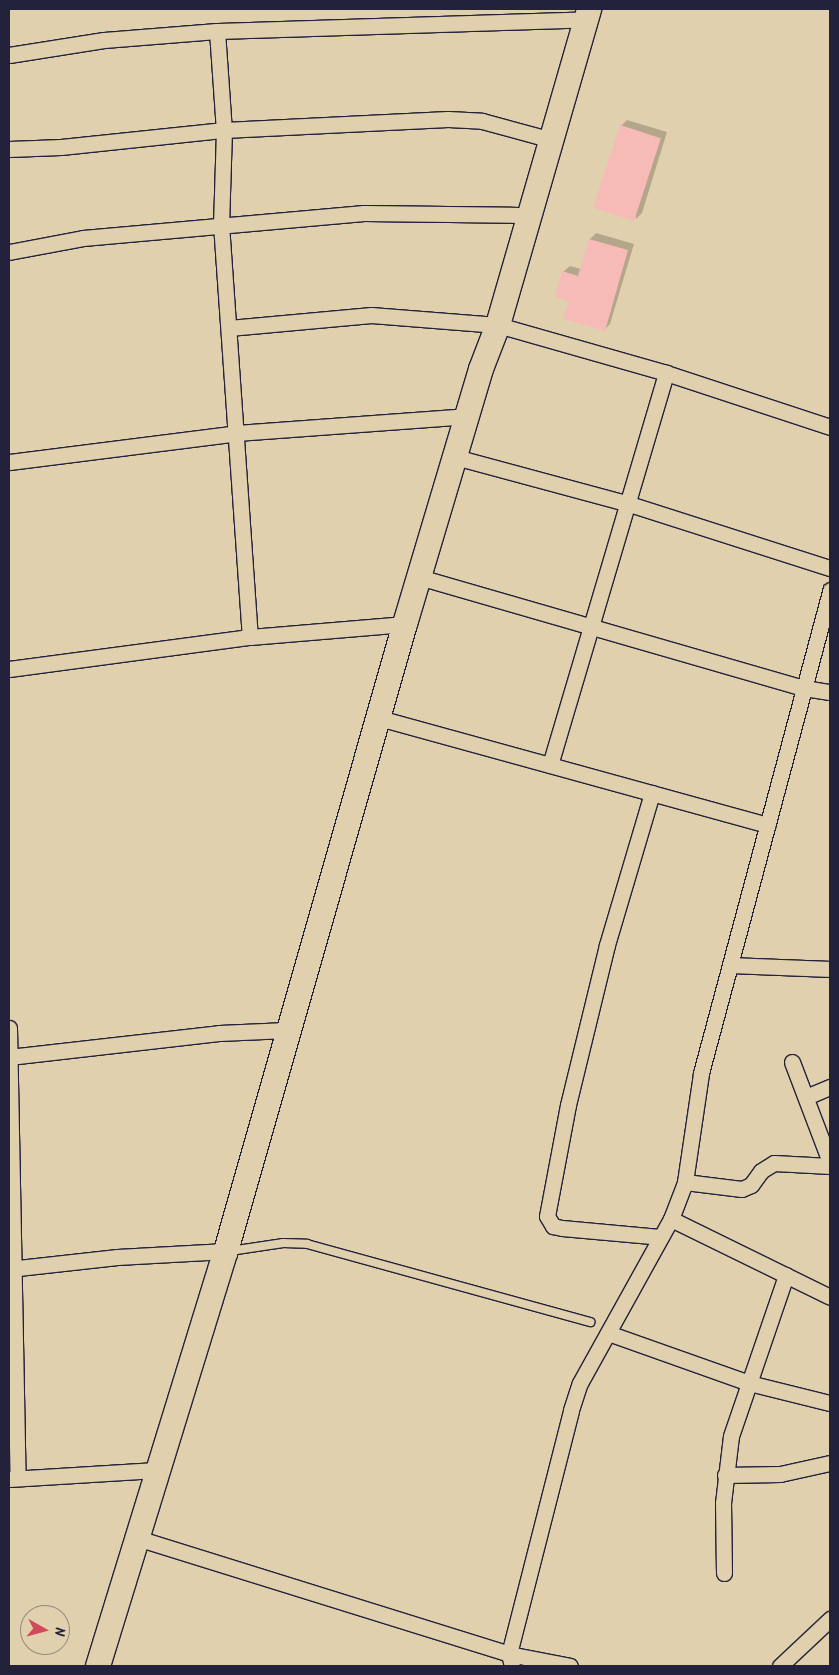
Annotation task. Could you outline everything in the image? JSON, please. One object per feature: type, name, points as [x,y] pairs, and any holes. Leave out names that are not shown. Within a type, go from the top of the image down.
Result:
[{"type":"main road","points":[[492,324],[518,215],[580,12]]},
{"type":"main road","points":[[98,1666],[226,1251],[287,1030],[405,624],[468,416],[481,369],[480,345],[492,324],[580,12]]},
{"type":"street","points":[[9,56],[104,40],[217,31],[580,12]]},
{"type":"street","points":[[217,31],[224,130],[222,224],[250,637]]},
{"type":"street","points":[[9,149],[61,147],[224,130],[466,119],[541,137]]},
{"type":"street","points":[[9,252],[83,238],[222,224],[364,213],[518,215]]},
{"type":"street","points":[[229,328],[371,315],[492,324],[666,374],[830,427]]},
{"type":"street","points":[[550,765],[593,628],[626,503],[666,374]]},
{"type":"street","points":[[9,462],[237,433],[468,416]]},
{"type":"street","points":[[455,456],[626,503],[830,568]]},
{"type":"street","points":[[419,578],[804,688],[830,692]]},
{"type":"street","points":[[510,1660],[571,1410],[580,1383],[671,1219],[685,1182],[701,1073],[830,590]]},
{"type":"street","points":[[9,669],[250,637],[405,624]]},
{"type":"street","points":[[379,718],[768,825]]},
{"type":"street","points":[[652,793],[605,954],[568,1105],[547,1216],[553,1226],[562,1228],[660,1237]]},
{"type":"street","points":[[730,965],[830,969]]},
{"type":"street","points":[[9,1028],[14,1479],[157,1470]]},
{"type":"street","points":[[10,1056],[219,1033],[287,1030]]},
{"type":"street","points":[[792,1062],[830,1162]]},
{"type":"street","points":[[806,1097],[830,1087]]},
{"type":"street","points":[[685,1182],[742,1189],[751,1185],[761,1171],[774,1163],[830,1166]]},
{"type":"street","points":[[671,1219],[830,1297]]},
{"type":"street","points":[[12,1268],[147,1255],[226,1251]]},
{"type":"street","points":[[724,1573],[724,1475],[731,1436],[786,1276]]},
{"type":"street","points":[[608,1333],[749,1382],[830,1403]]},
{"type":"street","points":[[724,1475],[780,1474],[830,1463]]},
{"type":"street","points":[[137,1538],[510,1660],[570,1666]]},
{"type":"street","points":[[780,1666],[830,1619]]},
{"type":"lane","points":[[226,1251],[283,1243],[307,1244],[590,1322]]},
{"type":"building","points":[[620,125],[661,138],[634,221],[593,208]]},
{"type":"building","points":[[589,239],[628,250],[605,331],[563,319],[569,301],[555,297],[562,271],[578,276]]}]
